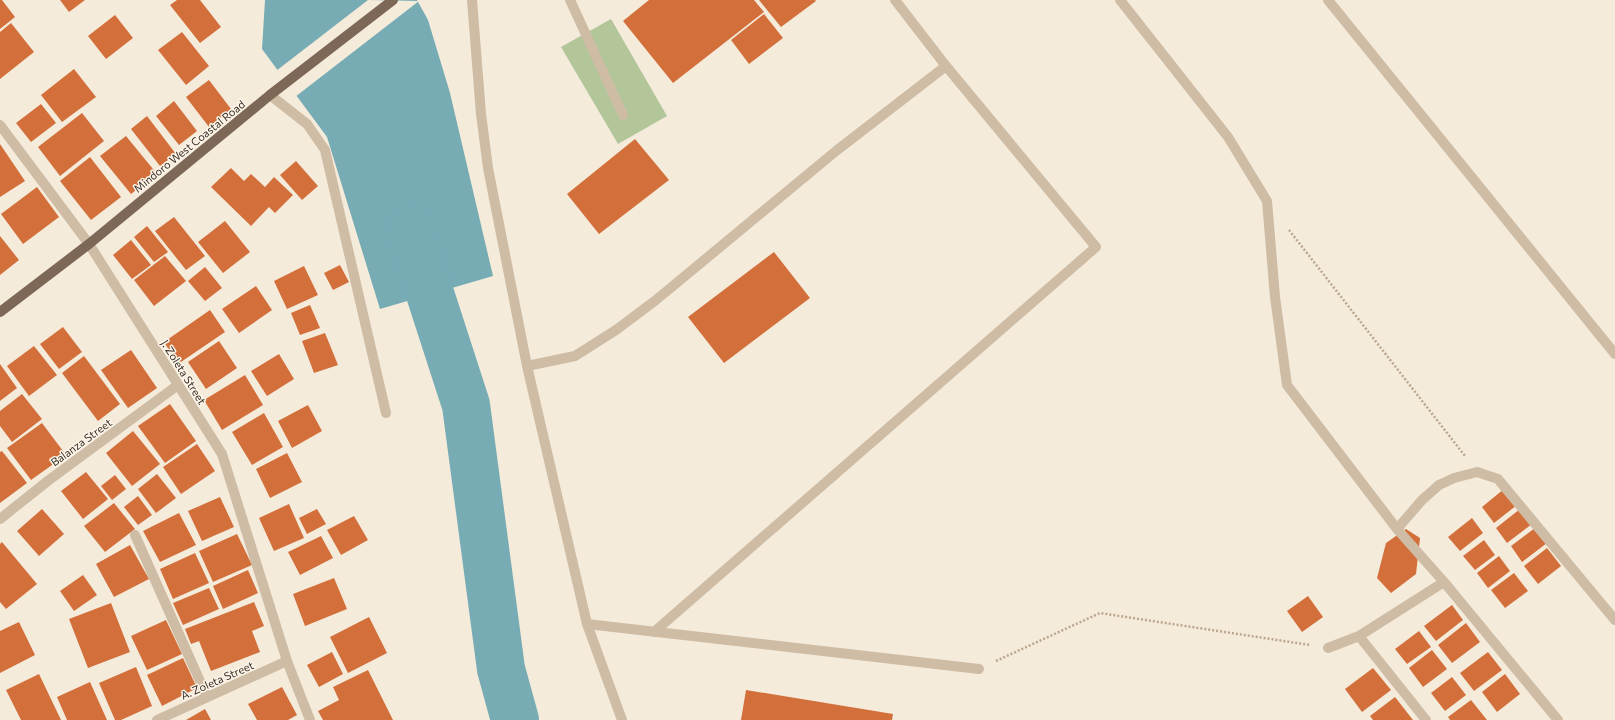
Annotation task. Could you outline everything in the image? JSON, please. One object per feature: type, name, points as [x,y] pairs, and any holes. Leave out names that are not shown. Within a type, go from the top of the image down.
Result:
[{"type":"main road","name":"Mindoro West Coastal Road","points":[[0,312],[89,244],[270,95],[393,0]]},
{"type":"street","points":[[472,0],[480,114],[487,160],[527,366],[587,624],[622,720]]},
{"type":"street","points":[[570,0],[623,115]]},
{"type":"street","points":[[654,632],[1096,247],[946,66],[895,0]]},
{"type":"street","points":[[1120,0],[1228,137],[1267,201],[1274,296],[1287,384],[1397,529],[1444,582],[1558,720]]},
{"type":"street","points":[[1328,0],[1615,354]]},
{"type":"street","points":[[527,366],[575,356],[616,330],[656,300],[836,151],[946,66]]},
{"type":"street","points":[[270,95],[307,124],[325,150],[386,413]]},
{"type":"street","name":"J. Zoleta Street","points":[[0,126],[89,244],[222,454],[287,661],[310,720]]},
{"type":"street","name":"Balanza Street","points":[[0,519],[49,480],[178,385]]},
{"type":"street","points":[[1397,529],[1422,500],[1439,485],[1454,478],[1477,472],[1498,479],[1615,620]]},
{"type":"street","points":[[135,534],[207,697]]},
{"type":"street","points":[[1328,648],[1359,636],[1444,582]]},
{"type":"street","points":[[587,624],[979,669]]},
{"type":"street","points":[[1359,636],[1426,720]]},
{"type":"street","name":"A. Zoleta Street","points":[[157,720],[287,661]]},
{"type":"path","points":[[1286,226],[1477,472]]},
{"type":"path","points":[[979,669],[1100,612],[1328,648]]},
{"type":"green space","points":[[611,19],[667,116],[618,144],[561,47]]},
{"type":"water","points":[[265,0],[417,0],[428,20],[450,93],[493,276],[380,309],[327,137],[262,49]]},
{"type":"pier","points":[[368,0],[419,1],[295,97],[276,71]]},
{"type":"building","points":[[0,0],[2,0],[15,17],[0,29]]},
{"type":"building","points":[[60,0],[85,0],[69,12]]},
{"type":"building","points":[[177,0],[200,0],[221,27],[200,43],[170,5]]},
{"type":"building","points":[[649,0],[754,0],[764,12],[673,83],[623,21]]},
{"type":"building","points":[[759,0],[815,0],[816,1],[781,27]]},
{"type":"building","points":[[764,14],[783,38],[749,64],[731,40]]},
{"type":"building","points":[[115,15],[133,38],[106,59],[88,36]]},
{"type":"building","points":[[11,23],[34,52],[0,79],[0,32]]},
{"type":"building","points":[[182,32],[209,66],[186,85],[158,50]]},
{"type":"building","points":[[74,69],[96,97],[62,122],[41,95]]},
{"type":"building","points":[[209,80],[231,109],[209,127],[186,97]]},
{"type":"building","points":[[174,101],[197,131],[179,145],[156,116]]},
{"type":"building","points":[[41,104],[56,123],[31,142],[16,123]]},
{"type":"building","points":[[82,113],[104,141],[60,176],[38,147]]},
{"type":"building","points":[[147,116],[176,154],[160,166],[131,129]]},
{"type":"building","points":[[126,136],[157,174],[131,194],[100,156]]},
{"type":"building","points":[[635,139],[669,180],[599,234],[567,194]]},
{"type":"building","points":[[0,144],[25,181],[0,197]]},
{"type":"building","points":[[90,157],[121,197],[91,220],[60,181]]},
{"type":"building","points":[[296,161],[318,186],[302,200],[280,175]]},
{"type":"building","points":[[231,168],[244,181],[251,174],[265,187],[274,177],[293,195],[275,213],[269,207],[251,226],[211,187]]},
{"type":"building","points":[[37,187],[59,217],[23,244],[1,214]]},
{"type":"building","points":[[174,217],[205,256],[186,270],[155,231]]},
{"type":"building","points":[[225,221],[250,252],[223,273],[198,242]]},
{"type":"building","points":[[147,226],[168,252],[154,262],[134,237]]},
{"type":"building","points":[[0,236],[19,260],[0,275]]},
{"type":"building","points":[[131,240],[151,265],[132,279],[113,255]]},
{"type":"building","points":[[774,252],[810,298],[724,363],[688,317]]},
{"type":"building","points":[[165,256],[186,281],[154,306],[134,280]]},
{"type":"building","points":[[340,265],[349,282],[333,290],[324,273]]},
{"type":"building","points":[[304,266],[318,295],[287,309],[274,281]]},
{"type":"building","points":[[205,267],[222,288],[205,301],[188,281]]},
{"type":"building","points":[[256,286],[272,310],[239,333],[222,309]]},
{"type":"building","points":[[310,305],[320,328],[300,335],[291,313]]},
{"type":"building","points":[[210,310],[225,332],[178,364],[164,342]]},
{"type":"building","points":[[63,327],[82,352],[59,369],[40,344]]},
{"type":"building","points":[[325,333],[338,365],[314,373],[302,341]]},
{"type":"building","points":[[219,341],[237,368],[206,389],[188,362]]},
{"type":"building","points":[[34,346],[57,375],[29,396],[7,366]]},
{"type":"building","points":[[131,350],[157,388],[128,408],[101,370]]},
{"type":"building","points":[[279,354],[294,379],[267,396],[251,371]]},
{"type":"building","points":[[84,356],[120,404],[98,421],[62,373]]},
{"type":"building","points":[[0,364],[17,388],[0,401]]},
{"type":"building","points":[[245,375],[263,405],[222,430],[204,400]]},
{"type":"building","points":[[22,394],[42,419],[12,442],[0,426],[0,411]]},
{"type":"building","points":[[170,404],[196,441],[165,463],[138,426]]},
{"type":"building","points":[[308,405],[322,431],[292,448],[278,421]]},
{"type":"building","points":[[264,413],[283,447],[252,465],[232,432]]},
{"type":"building","points":[[42,423],[66,455],[31,480],[7,448]]},
{"type":"building","points":[[133,431],[160,464],[132,486],[106,453]]},
{"type":"building","points":[[197,444],[215,471],[181,494],[163,467]]},
{"type":"building","points":[[2,451],[27,483],[0,503],[0,452]]},
{"type":"building","points":[[287,453],[302,482],[270,498],[256,469]]},
{"type":"building","points":[[86,472],[108,499],[83,519],[61,491]]},
{"type":"building","points":[[157,474],[176,498],[156,513],[138,489]]},
{"type":"building","points":[[115,475],[126,489],[112,500],[101,486]]},
{"type":"building","points":[[1504,489],[1517,505],[1494,523],[1482,507]]},
{"type":"building","points":[[138,496],[152,515],[138,525],[124,507]]},
{"type":"building","points":[[220,497],[234,527],[202,541],[188,511]]},
{"type":"building","points":[[114,503],[135,529],[105,552],[84,526]]},
{"type":"building","points":[[289,504],[304,538],[274,551],[259,518]]},
{"type":"building","points":[[42,509],[64,534],[39,556],[17,531]]},
{"type":"building","points":[[317,509],[326,524],[307,534],[299,518]]},
{"type":"building","points":[[1520,509],[1532,524],[1507,543],[1496,528]]},
{"type":"building","points":[[179,513],[196,545],[160,562],[143,531]]},
{"type":"building","points":[[354,516],[368,540],[341,555],[327,530]]},
{"type":"building","points":[[1472,518],[1483,533],[1460,551],[1448,537]]},
{"type":"building","points":[[1535,528],[1547,543],[1522,562],[1511,546]]},
{"type":"building","points":[[1406,529],[1420,538],[1416,574],[1391,593],[1377,578],[1386,543]]},
{"type":"building","points":[[237,534],[252,565],[213,582],[199,551]]},
{"type":"building","points":[[321,536],[333,558],[300,575],[288,552]]},
{"type":"building","points":[[1484,540],[1495,555],[1475,570],[1463,556]]},
{"type":"building","points":[[2,542],[37,584],[6,609],[0,602],[0,544]]},
{"type":"building","points":[[130,545],[149,579],[114,597],[96,564]]},
{"type":"building","points":[[1547,548],[1561,566],[1538,584],[1524,566]]},
{"type":"building","points":[[195,553],[209,583],[173,599],[160,569]]},
{"type":"building","points":[[1499,556],[1510,571],[1488,588],[1477,573]]},
{"type":"building","points":[[248,570],[258,593],[223,609],[213,586]]},
{"type":"building","points":[[1514,573],[1528,591],[1505,608],[1491,590]]},
{"type":"building","points":[[83,575],[97,595],[74,611],[60,591]]},
{"type":"building","points":[[334,578],[347,609],[305,626],[293,594]]},
{"type":"building","points":[[209,588],[219,609],[183,625],[173,603]]},
{"type":"building","points":[[1308,596],[1323,617],[1302,632],[1287,611]]},
{"type":"building","points":[[254,602],[264,626],[252,631],[260,652],[211,671],[199,641],[191,644],[185,629]]},
{"type":"building","points":[[111,603],[130,652],[88,668],[69,619]]},
{"type":"building","points":[[1452,605],[1463,620],[1436,641],[1424,626]]},
{"type":"building","points":[[369,617],[387,653],[348,673],[330,637]]},
{"type":"building","points":[[166,620],[182,654],[147,670],[131,636]]},
{"type":"building","points":[[19,622],[35,655],[0,673],[0,631]]},
{"type":"building","points":[[1466,623],[1480,642],[1452,663],[1438,645]]},
{"type":"building","points":[[1419,631],[1431,647],[1407,664],[1395,649]]},
{"type":"building","points":[[1432,650],[1447,669],[1423,687],[1409,668]]},
{"type":"building","points":[[332,652],[343,674],[319,687],[307,665]]},
{"type":"building","points":[[1488,652],[1502,670],[1474,691],[1460,673]]},
{"type":"building","points":[[183,658],[197,688],[162,706],[147,675]]},
{"type":"building","points":[[136,667],[152,706],[121,720],[115,720],[99,683]]},
{"type":"building","points":[[1373,668],[1391,690],[1362,712],[1345,689]]},
{"type":"building","points":[[368,670],[393,720],[323,720],[318,711],[339,700],[333,687]]},
{"type":"building","points":[[39,674],[61,720],[21,720],[6,690]]},
{"type":"building","points":[[1505,674],[1520,694],[1497,712],[1482,692]]},
{"type":"building","points":[[1452,677],[1466,695],[1445,711],[1431,693]]},
{"type":"building","points":[[90,682],[107,720],[67,720],[57,697]]},
{"type":"building","points":[[282,687],[297,715],[288,720],[257,720],[248,704]]},
{"type":"building","points":[[746,690],[893,714],[892,720],[741,720]]},
{"type":"building","points":[[1395,697],[1413,720],[1373,720],[1370,716]]},
{"type":"building","points":[[1471,700],[1487,720],[1450,720],[1448,717]]},
{"type":"building","points":[[205,709],[211,720],[186,720]]},
{"type":"waterway","points":[[412,231],[422,269],[466,405],[501,669],[515,720]]}]
